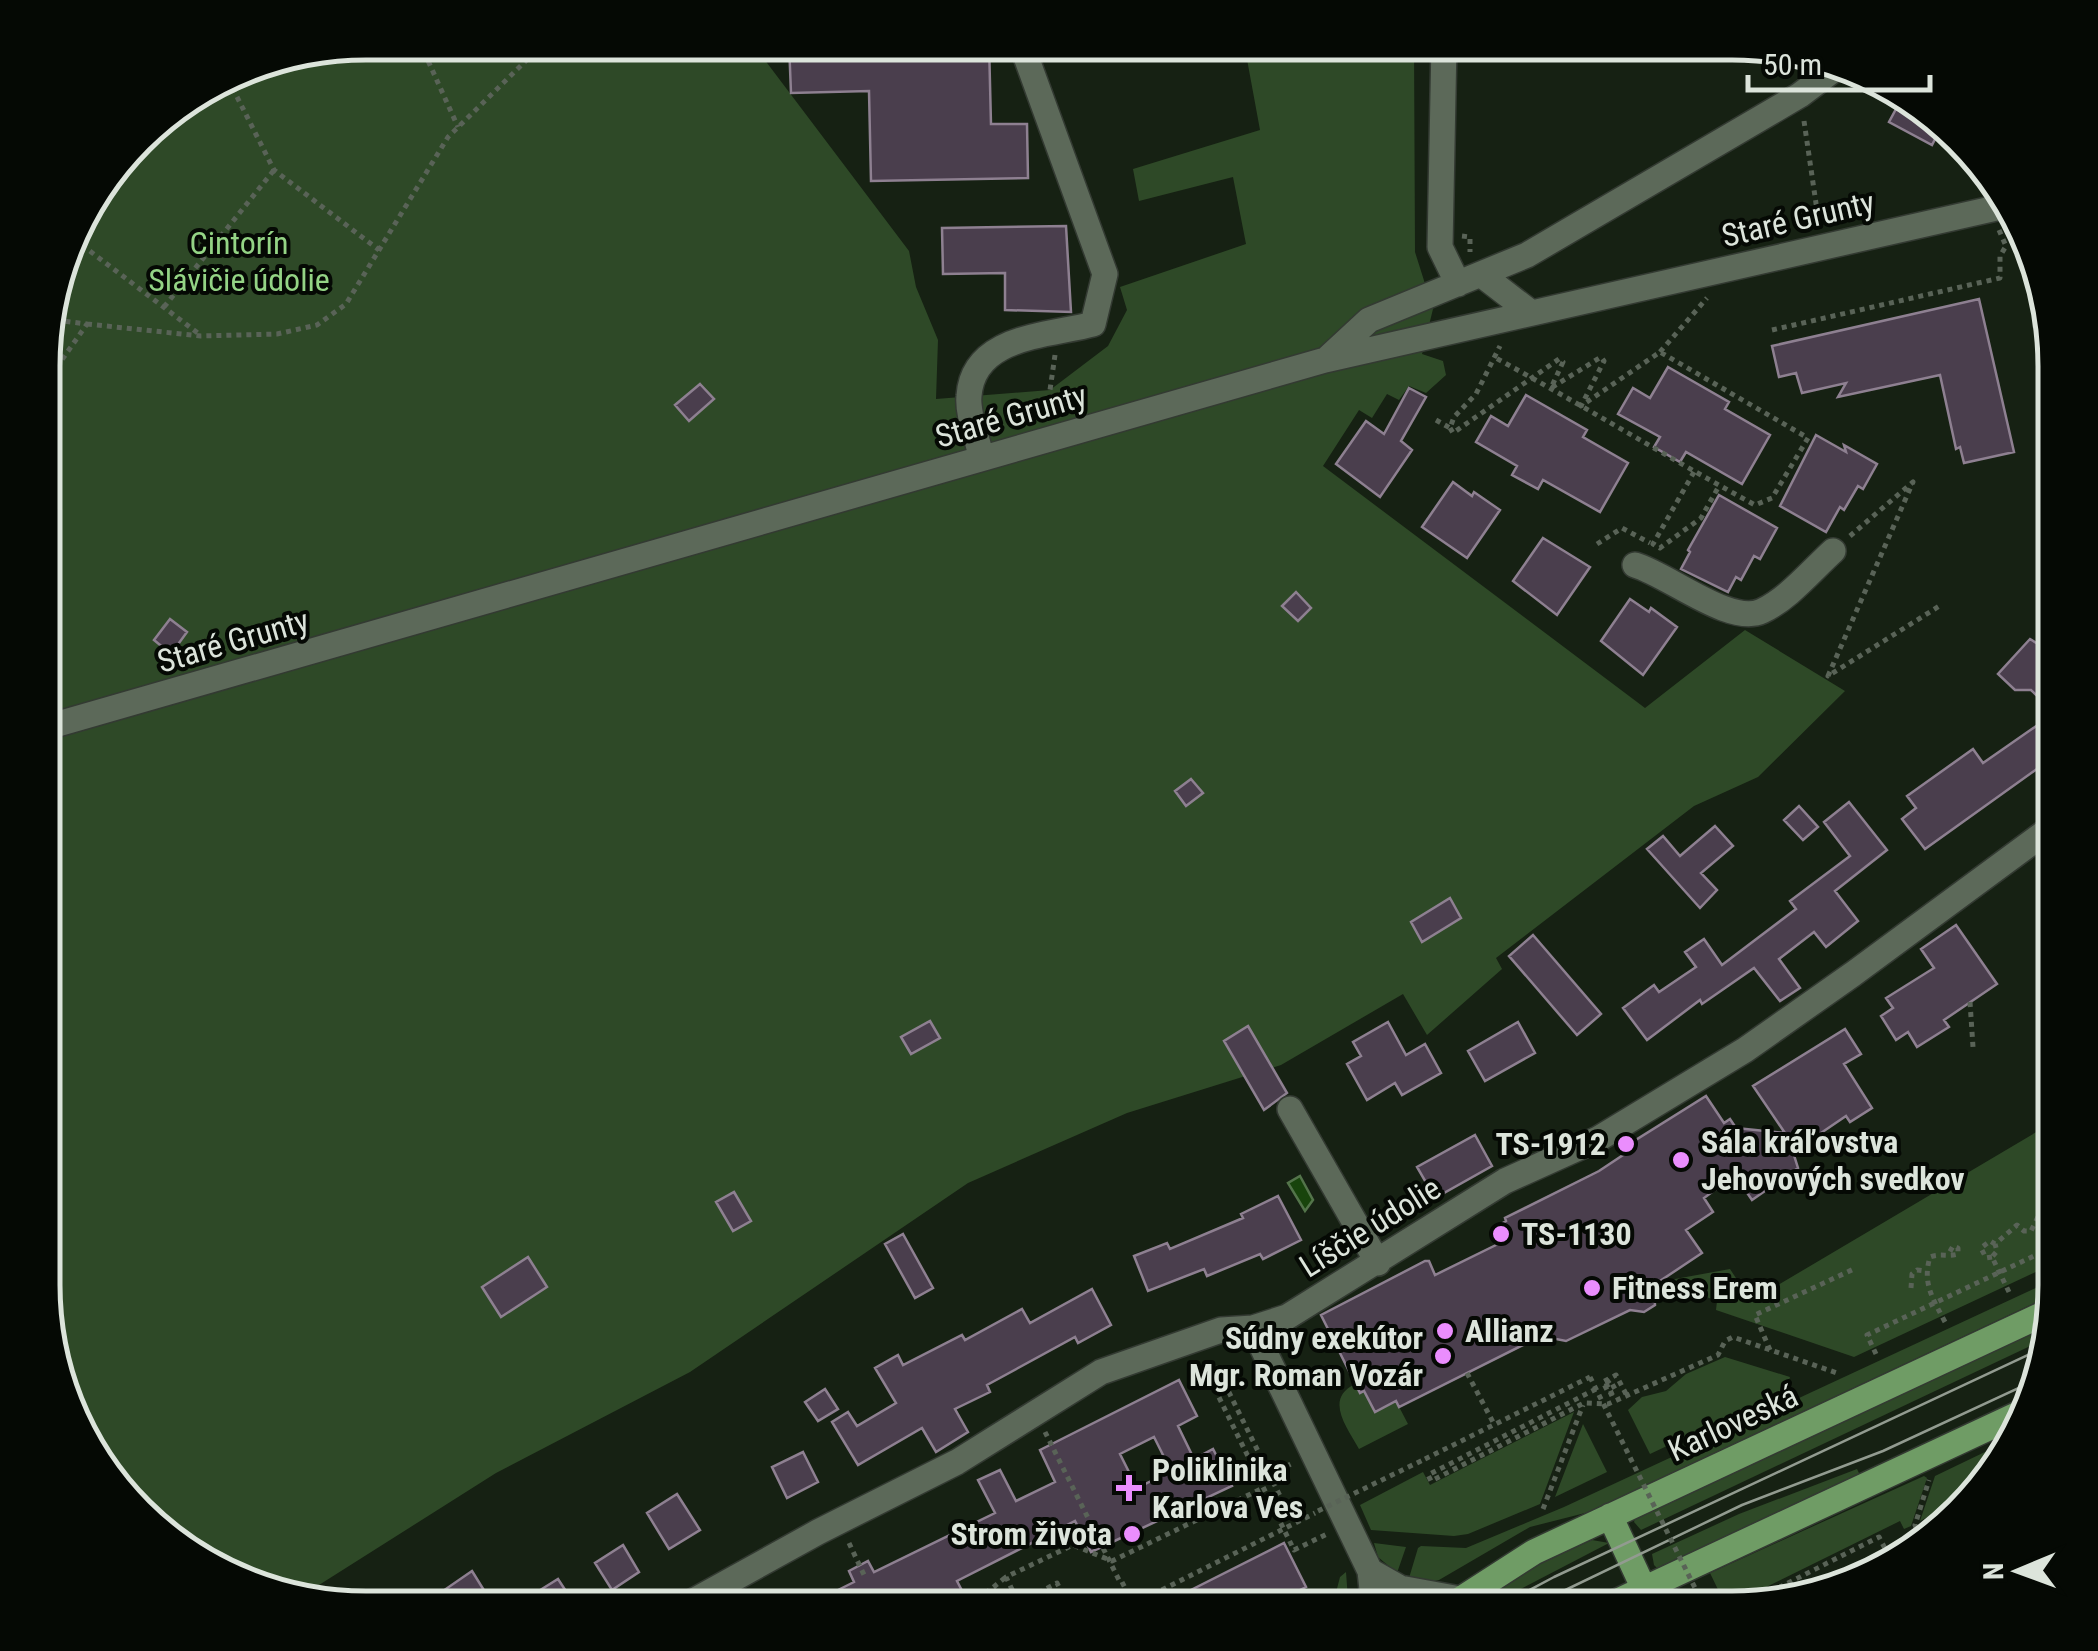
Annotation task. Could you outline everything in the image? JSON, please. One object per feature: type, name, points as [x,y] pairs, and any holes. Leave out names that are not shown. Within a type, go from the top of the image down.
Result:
[{"type":"main road","name":"Karloveská","points":[[1472,1591],[1534,1552],[2036,1317]]},
{"type":"main road","points":[[1640,1591],[2006,1420]]},
{"type":"main road","points":[[1610,1516],[1644,1589]]},
{"type":"street","points":[[982,457],[968,396],[980,364],[1005,342],[1093,324],[1105,274],[1026,60]]},
{"type":"street","points":[[1444,61],[1440,247],[1470,280],[1521,314]]},
{"type":"street","points":[[1325,360],[1369,320],[1470,280],[1559,236],[1800,95],[1826,75]]},
{"type":"street","name":"Staré Grunty","points":[[60,723],[1325,360],[1822,247],[1998,217]]},
{"type":"street","points":[[1635,565],[1654,571],[1733,614],[1757,614],[1772,606],[1833,552]]},
{"type":"street","name":"Líščie údolie","points":[[713,1590],[956,1462],[1101,1372],[1222,1330],[1253,1328],[1287,1317],[1378,1264],[1426,1228],[1505,1181],[1598,1139],[1745,1050],[2037,838]]},
{"type":"street","points":[[1290,1109],[1378,1264]]},
{"type":"street","points":[[1253,1328],[1368,1591]]},
{"type":"street","points":[[1357,1561],[1410,1591]]},
{"type":"path","points":[[428,60],[458,128]]},
{"type":"path","points":[[64,321],[201,336],[277,334],[316,325],[346,304],[448,138],[526,60]]},
{"type":"path","points":[[234,91],[274,170],[378,250]]},
{"type":"path","points":[[1800,95],[1822,247]]},
{"type":"path","points":[[164,307],[274,170]]},
{"type":"path","points":[[1772,330],[2000,278],[2000,256],[2006,246],[2002,225]]},
{"type":"path","points":[[84,247],[201,336]]},
{"type":"path","points":[[1581,406],[1660,352],[1718,285]]},
{"type":"path","points":[[1450,428],[1476,394],[1498,346],[1516,342],[1521,314]]},
{"type":"path","points":[[60,362],[87,324]]},
{"type":"path","points":[[1050,390],[1057,333]]},
{"type":"path","points":[[1494,357],[1755,505],[1772,498],[1808,438],[1660,352]]},
{"type":"path","points":[[1550,388],[1601,357],[1604,360],[1581,406]]},
{"type":"path","points":[[1436,420],[1453,433],[1559,359],[1563,362],[1550,388]]},
{"type":"path","points":[[1653,544],[1694,472]]},
{"type":"path","points":[[1833,552],[1913,482],[1828,676],[1941,605]]},
{"type":"path","points":[[1597,544],[1622,528],[1660,548],[1701,518],[1719,486]]},
{"type":"path","points":[[1970,1002],[1973,1048]]},
{"type":"path","points":[[1995,1244],[2017,1226],[2028,1232],[2037,1224]]},
{"type":"path","points":[[1990,1241],[1997,1251],[1992,1257],[1986,1258],[1981,1248],[1990,1241]]},
{"type":"path","points":[[1945,1322],[1926,1282],[1926,1271],[1930,1257],[1938,1253],[1948,1255]]},
{"type":"path","points":[[1876,1354],[1864,1337],[2037,1254]]},
{"type":"path","points":[[1992,1257],[2009,1292]]},
{"type":"path","points":[[1770,1350],[1755,1315],[1856,1268]]},
{"type":"path","points":[[1911,1288],[1912,1274],[1926,1271]]},
{"type":"path","points":[[1596,1389],[1428,1475],[1431,1481],[1584,1402],[1608,1404],[1718,1355],[1725,1340],[1733,1338],[1836,1373]]},
{"type":"path","points":[[1284,1504],[1217,1368],[1207,1373],[1294,1550],[1330,1532]]},
{"type":"path","points":[[1466,1374],[1494,1424]]},
{"type":"path","points":[[1602,1401],[1612,1396],[1606,1383],[1610,1380],[1616,1390],[1609,1394],[1603,1382],[1616,1375],[1626,1394]]},
{"type":"path","points":[[1160,1591],[1590,1377],[1697,1591]]},
{"type":"path","points":[[1543,1509],[1584,1402]]},
{"type":"path","points":[[1051,1444],[1120,1582]]},
{"type":"path","points":[[1267,1472],[1298,1461]]},
{"type":"path","points":[[1916,1528],[1932,1472]]},
{"type":"path","points":[[1112,1562],[1264,1488]]},
{"type":"path","points":[[989,1590],[1006,1577],[1083,1537]]},
{"type":"path","points":[[1781,1587],[1880,1537],[1886,1549]]},
{"type":"path","points":[[1074,1545],[1112,1562],[1126,1591]]},
{"type":"path","points":[[860,1566],[865,1577]]},
{"type":"path","points":[[1006,1577],[1013,1590]]},
{"type":"green space","name":"Cintorín Slávičie údolie","points":[[366,60],[765,60],[909,251],[916,287],[938,340],[936,399],[1050,390],[1108,346],[1127,310],[1120,287],[1246,244],[1233,177],[1139,201],[1133,169],[1260,130],[1247,61],[1414,61],[1415,252],[1433,309],[1422,354],[1443,361],[1446,375],[1426,393],[1409,386],[1399,400],[1387,394],[1372,418],[1359,410],[1323,466],[1645,708],[1745,630],[1845,691],[1758,777],[1694,806],[1496,958],[1502,969],[1427,1035],[1403,994],[1281,1065],[1127,1113],[968,1183],[690,1372],[496,1473],[317,1586],[306,1585],[249,1568],[213,1550],[164,1515],[112,1455],[92,1420],[70,1364],[61,1305],[60,366],[70,287],[83,249],[112,196],[164,136],[196,112],[249,83],[287,70]]},
{"type":"green space","points":[[2037,1132],[2037,1271],[1854,1357],[1716,1310],[1717,1301],[1664,1281],[1730,1269],[1751,1301]]},
{"type":"green space","points":[[2037,1287],[2037,1302],[1589,1512],[1530,1527],[1439,1580],[1409,1578],[1421,1546],[1466,1548],[1564,1507]]},
{"type":"green space","points":[[2034,1332],[2032,1345],[1641,1530],[1635,1519]]},
{"type":"green space","points":[[1725,1357],[1790,1377],[1786,1390],[1650,1454],[1628,1410],[1642,1397],[1666,1391],[1686,1374]]},
{"type":"green space","points":[[1355,1384],[1359,1393],[1364,1391],[1396,1401],[1408,1424],[1359,1449],[1339,1405],[1346,1390]]},
{"type":"green space","points":[[1574,1412],[1540,1504],[1468,1534],[1371,1530],[1360,1505],[1423,1472],[1430,1485]]},
{"type":"green space","points":[[1583,1424],[1607,1472],[1555,1497]]},
{"type":"green space","points":[[1989,1450],[1962,1487],[1937,1512],[1920,1521],[1935,1476]]},
{"type":"green space","points":[[1857,1469],[1860,1475],[1658,1569],[1654,1565],[1652,1554],[1739,1514]]},
{"type":"green space","points":[[1924,1476],[1927,1478],[1911,1526],[1904,1529],[1900,1521],[1763,1589],[1719,1591],[1710,1573]]},
{"type":"green space","points":[[1592,1540],[1609,1543],[1517,1591],[1496,1591],[1545,1561]]},
{"type":"green space","points":[[1374,1543],[1406,1547],[1397,1573],[1378,1557]]},
{"type":"green space","points":[[1346,1572],[1347,1591],[1336,1591],[1340,1577]]},
{"type":"shaded area","points":[[1300,1176],[1313,1200],[1305,1211],[1288,1183]]},
{"type":"building","points":[[790,60],[989,60],[991,124],[1027,124],[1028,178],[871,181],[869,91],[791,93]]},
{"type":"building","points":[[1896,108],[1936,138],[1932,145],[1889,122]]},
{"type":"building","points":[[1066,226],[1071,312],[1005,310],[1005,273],[943,274],[942,228]]},
{"type":"building","points":[[1979,299],[2014,452],[1964,463],[1960,447],[1956,449],[1940,375],[1838,397],[1846,383],[1802,393],[1796,373],[1779,377],[1772,346]]},
{"type":"building","points":[[1668,367],[1729,402],[1725,409],[1770,435],[1742,484],[1686,452],[1680,462],[1654,447],[1660,437],[1618,414],[1633,388],[1650,398]]},
{"type":"building","points":[[700,384],[714,399],[689,421],[675,405]]},
{"type":"building","points":[[1409,388],[1426,397],[1401,441],[1412,450],[1380,497],[1336,464],[1366,421],[1384,434]]},
{"type":"building","points":[[1526,395],[1587,430],[1583,437],[1628,463],[1600,512],[1543,480],[1538,489],[1512,475],[1517,466],[1476,442],[1491,416],[1508,426]]},
{"type":"building","points":[[1816,435],[1877,464],[1863,489],[1858,486],[1844,510],[1840,507],[1826,532],[1780,506]]},
{"type":"building","points":[[1453,482],[1500,510],[1467,558],[1422,527]]},
{"type":"building","points":[[1719,495],[1777,528],[1760,559],[1754,556],[1741,580],[1736,577],[1728,592],[1681,569]]},
{"type":"building","points":[[1543,538],[1590,567],[1557,615],[1513,581]]},
{"type":"building","points":[[1296,592],[1311,608],[1298,621],[1282,606]]},
{"type":"building","points":[[1630,599],[1649,612],[1651,608],[1677,627],[1643,675],[1601,641]]},
{"type":"building","points":[[170,619],[187,632],[171,654],[154,640]]},
{"type":"building","points":[[2030,639],[2038,644],[2038,696],[2031,690],[2015,690],[1998,674]]},
{"type":"building","points":[[2038,725],[2038,768],[1925,849],[1902,819],[1916,808],[1907,796],[1973,749],[1983,763]]},
{"type":"building","points":[[1191,779],[1203,793],[1186,806],[1175,791]]},
{"type":"building","points":[[1849,802],[1887,850],[1835,891],[1858,921],[1826,947],[1814,932],[1779,959],[1800,988],[1780,1001],[1754,968],[1702,1004],[1700,1000],[1647,1040],[1623,1008],[1654,985],[1659,992],[1696,967],[1685,952],[1704,939],[1722,965],[1796,909],[1790,901],[1850,856],[1824,822]]},
{"type":"building","points":[[1799,806],[1818,827],[1803,840],[1784,820]]},
{"type":"building","points":[[1715,826],[1733,846],[1701,873],[1717,890],[1700,908],[1647,849],[1663,836],[1680,856]]},
{"type":"building","points":[[1450,898],[1461,918],[1422,942],[1411,922]]},
{"type":"building","points":[[1956,925],[1997,984],[1944,1020],[1949,1027],[1917,1047],[1908,1032],[1896,1040],[1881,1016],[1893,1008],[1886,998],[1934,968],[1921,949]]},
{"type":"building","points":[[1533,935],[1601,1014],[1577,1035],[1509,956]]},
{"type":"building","points":[[930,1021],[940,1038],[911,1054],[901,1037]]},
{"type":"building","points":[[1388,1022],[1406,1055],[1425,1044],[1441,1073],[1402,1095],[1395,1083],[1367,1100],[1347,1064],[1361,1056],[1353,1042]]},
{"type":"building","points":[[1518,1022],[1535,1053],[1485,1081],[1468,1051]]},
{"type":"building","points":[[1248,1026],[1287,1093],[1264,1110],[1224,1041]]},
{"type":"building","points":[[1845,1029],[1861,1054],[1844,1064],[1872,1108],[1850,1122],[1846,1116],[1793,1152],[1798,1168],[1752,1200],[1735,1175],[1704,1198],[1713,1212],[1686,1230],[1702,1253],[1654,1285],[1655,1305],[1644,1312],[1630,1310],[1566,1341],[1541,1336],[1399,1407],[1396,1401],[1375,1412],[1364,1391],[1360,1393],[1321,1315],[1425,1261],[1429,1261],[1435,1275],[1500,1243],[1493,1229],[1505,1218],[1599,1171],[1626,1153],[1623,1148],[1706,1096],[1724,1123],[1730,1119],[1736,1128],[1785,1133],[1753,1086]]},
{"type":"building","points":[[1475,1135],[1492,1166],[1435,1198],[1417,1167]]},
{"type":"building","points":[[734,1192],[751,1221],[733,1231],[716,1202]]},
{"type":"building","points":[[1278,1196],[1301,1240],[1263,1259],[1260,1254],[1207,1276],[1204,1269],[1148,1291],[1134,1256],[1167,1243],[1170,1249],[1243,1218],[1241,1214]]},
{"type":"building","points":[[903,1234],[933,1288],[915,1298],[885,1244]]},
{"type":"building","points":[[528,1257],[547,1287],[501,1317],[482,1287]]},
{"type":"building","points":[[1092,1289],[1111,1325],[1078,1343],[1075,1337],[987,1385],[990,1392],[955,1409],[968,1432],[936,1452],[922,1428],[858,1465],[832,1422],[848,1412],[857,1426],[896,1403],[875,1368],[898,1355],[903,1365],[962,1335],[965,1340],[1022,1309],[1030,1323]]},
{"type":"building","points":[[1179,1380],[1197,1416],[1178,1426],[1194,1459],[1213,1449],[1232,1486],[1091,1552],[1075,1521],[957,1581],[962,1590],[837,1590],[854,1582],[849,1571],[868,1561],[874,1572],[995,1513],[978,1480],[1000,1470],[1016,1501],[1055,1482],[1040,1450]],"holes":[[[1154,1437],[1171,1471],[1137,1488],[1120,1454]]]},
{"type":"building","points":[[825,1389],[838,1409],[818,1421],[805,1402]]},
{"type":"building","points":[[803,1452],[818,1482],[787,1498],[772,1467]]},
{"type":"building","points":[[677,1494],[700,1530],[669,1549],[647,1513]]},
{"type":"building","points":[[1284,1543],[1306,1587],[1298,1591],[1190,1591]]},
{"type":"building","points":[[623,1545],[639,1572],[612,1590],[595,1563]]},
{"type":"building","points":[[472,1571],[484,1590],[444,1590]]},
{"type":"building","points":[[558,1579],[565,1590],[540,1590]]},
{"type":"tram line","points":[[1528,1591],[2030,1354]]},
{"type":"tram line","points":[[1564,1591],[1742,1505],[1883,1451],[2020,1387]]},
{"type":"place","name":"TS-1912","points":[[1626,1144]]},
{"type":"place","name":"Sála kráľovstva Jehovových svedkov","points":[[1681,1160]]},
{"type":"place","name":"TS-1130","points":[[1501,1234]]},
{"type":"place","name":"Fitness Erem","points":[[1592,1288]]},
{"type":"place","name":"Allianz","points":[[1445,1331]]},
{"type":"place","name":"Súdny exekútor Mgr. Roman Vozár","points":[[1443,1356]]},
{"type":"place","name":"Poliklinika Karlova Ves","points":[[1129,1488]]},
{"type":"place","name":"Strom života","points":[[1132,1534]]}]
